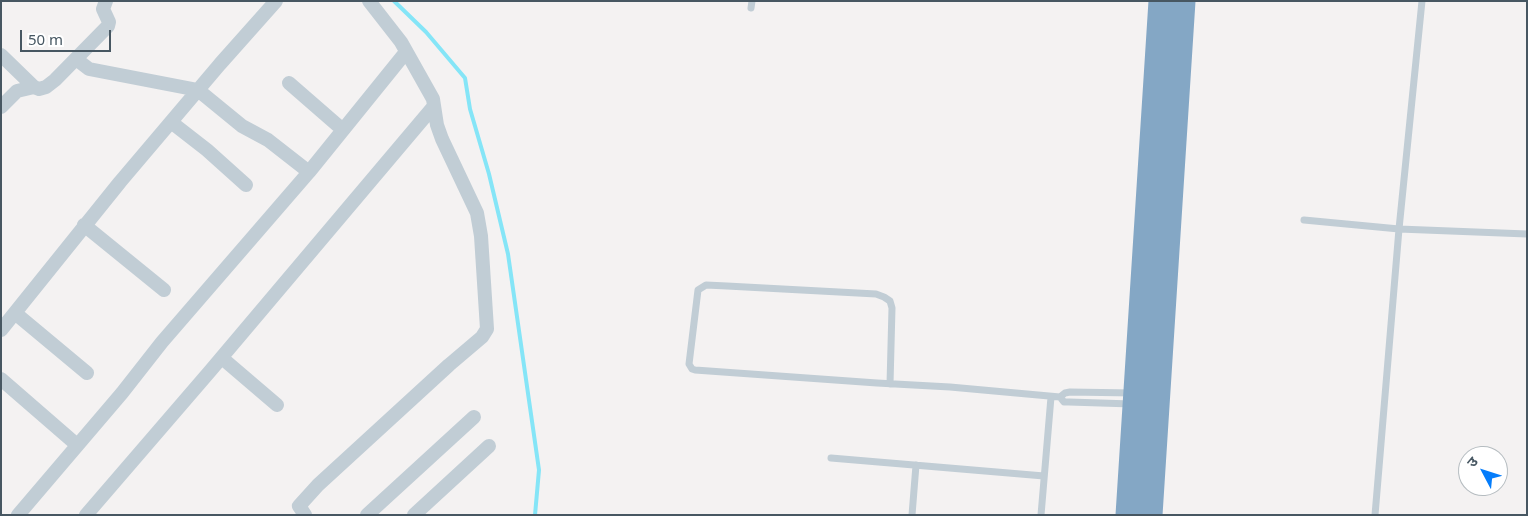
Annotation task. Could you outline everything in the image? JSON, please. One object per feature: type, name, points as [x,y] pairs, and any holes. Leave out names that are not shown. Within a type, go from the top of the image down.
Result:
[{"type":"highway","points":[[1128,515],[1161,1]]},
{"type":"highway","points":[[1150,515],[1184,1]]},
{"type":"street","points":[[1,330],[84,225],[276,1]]},
{"type":"street","points":[[305,515],[300,506],[318,485],[482,337],[487,329],[481,236],[477,213],[442,139],[437,124],[433,98],[401,42],[369,1]]},
{"type":"street","points":[[1,107],[17,91],[46,87],[108,26],[109,22],[100,4]]},
{"type":"street","points":[[18,515],[162,342],[309,172],[406,52]]},
{"type":"street","points":[[1,55],[34,88]]},
{"type":"street","points":[[76,59],[89,69],[198,90],[242,126],[268,140],[309,172]]},
{"type":"street","points":[[289,83],[343,130]]},
{"type":"street","points":[[86,515],[222,358],[434,106]]},
{"type":"street","points":[[171,122],[207,150],[246,185]]},
{"type":"street","points":[[84,225],[164,290]]},
{"type":"street","points":[[14,314],[87,373]]},
{"type":"street","points":[[222,358],[277,405]]},
{"type":"street","points":[[1,379],[77,445]]},
{"type":"street","points":[[367,515],[474,418]]},
{"type":"street","points":[[414,515],[489,446]]},
{"type":"lane","points":[[1374,515],[1399,228],[1422,1]]},
{"type":"lane","points":[[1304,220],[1399,228],[1527,234]]},
{"type":"lane","points":[[890,384],[892,308],[890,302],[884,297],[876,294],[706,285],[698,290],[689,364],[692,369],[890,384],[950,387],[1051,397],[1060,397],[1070,392],[1135,399]]},
{"type":"lane","points":[[1040,515],[1051,397]]},
{"type":"lane","points":[[1060,397],[1064,402],[1135,399]]},
{"type":"lane","points":[[830,458],[1044,476]]},
{"type":"lane","points":[[912,515],[916,465]]},
{"type":"waterway","points":[[394,1],[426,32],[465,78],[470,109],[489,174],[508,254],[539,470],[535,515]]}]
